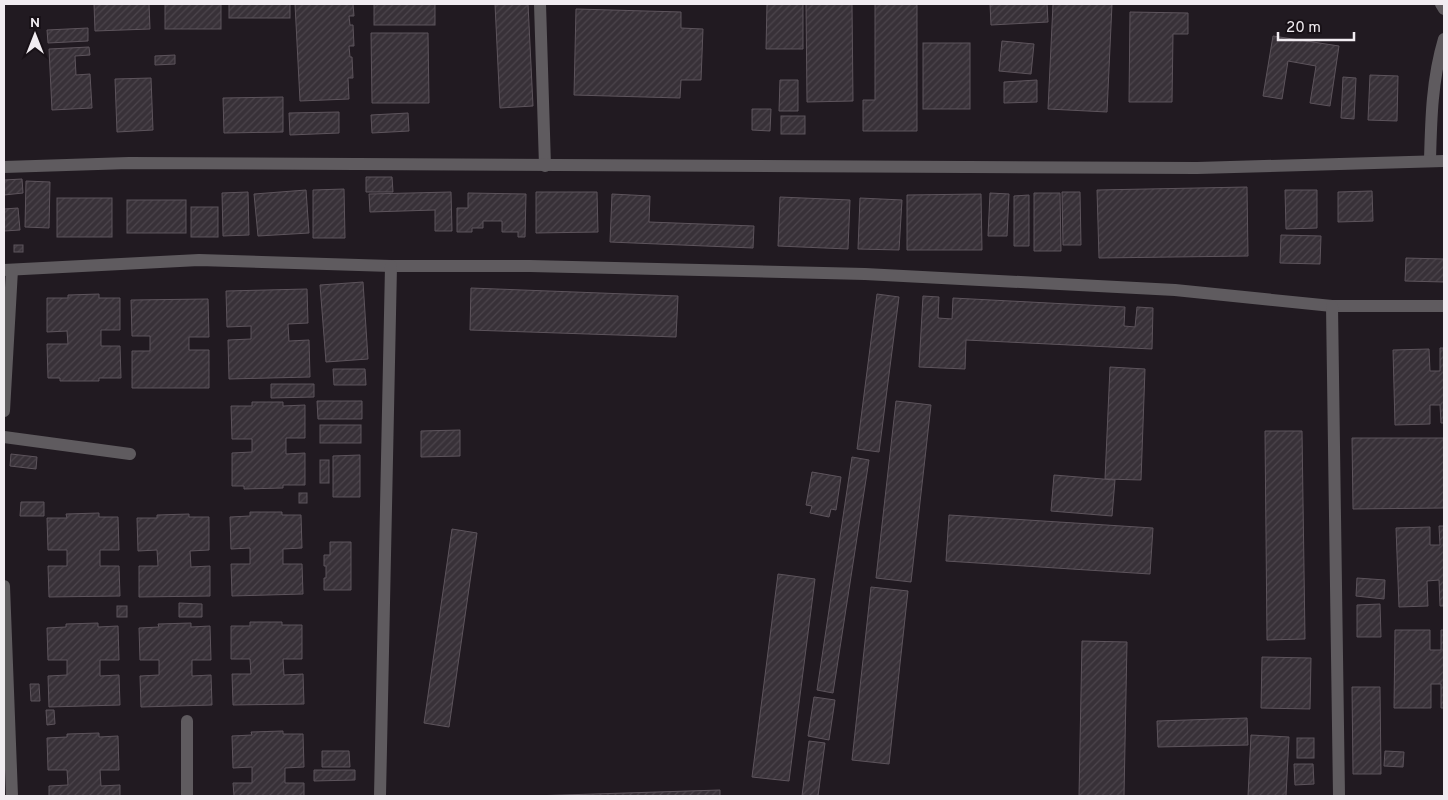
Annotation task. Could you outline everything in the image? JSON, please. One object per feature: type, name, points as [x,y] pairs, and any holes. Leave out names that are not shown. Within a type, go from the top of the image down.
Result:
[{"type":"street","points":[[540,4],[545,166]]},
{"type":"street","points":[[1441,4],[1444,9]]},
{"type":"street","points":[[1430,161],[1432,93],[1444,39]]},
{"type":"street","points":[[4,167],[129,163],[1196,168],[1444,161]]},
{"type":"street","points":[[4,411],[8,270],[199,260],[392,266],[530,266],[865,274],[1175,290],[1332,306],[1444,306]]},
{"type":"street","points":[[380,796],[392,266]]},
{"type":"street","points":[[1332,306],[1339,796]]},
{"type":"street","points":[[4,437],[130,454]]},
{"type":"street","points":[[4,586],[12,796]]},
{"type":"street","points":[[187,720],[187,796]]},
{"type":"building","points":[[94,4],[149,4],[150,29],[95,31]]},
{"type":"building","points":[[165,4],[221,4],[221,29],[165,29]]},
{"type":"building","points":[[229,4],[290,4],[290,18],[229,18]]},
{"type":"building","points":[[295,4],[353,4],[354,16],[349,16],[350,25],[353,25],[354,46],[349,46],[350,57],[352,57],[353,78],[348,78],[349,99],[300,101]]},
{"type":"building","points":[[374,4],[435,4],[435,25],[374,25]]},
{"type":"building","points":[[495,4],[528,4],[533,106],[500,108]]},
{"type":"building","points":[[767,4],[803,4],[803,49],[766,49]]},
{"type":"building","points":[[806,4],[852,4],[853,101],[807,102]]},
{"type":"building","points":[[875,4],[917,4],[917,131],[863,131],[863,100],[875,100]]},
{"type":"building","points":[[990,4],[1047,4],[1048,22],[991,25]]},
{"type":"building","points":[[1053,4],[1112,4],[1107,112],[1048,109]]},
{"type":"building","points":[[576,9],[681,12],[681,28],[703,29],[701,80],[681,80],[680,98],[574,95]]},
{"type":"building","points":[[1130,12],[1188,13],[1188,34],[1173,34],[1172,102],[1129,102]]},
{"type":"building","points":[[88,28],[88,41],[48,43],[47,30]]},
{"type":"building","points":[[371,33],[428,33],[429,103],[372,103]]},
{"type":"building","points":[[1273,36],[1339,46],[1330,106],[1310,103],[1316,66],[1288,61],[1282,99],[1263,96]]},
{"type":"building","points":[[1002,41],[1034,44],[1031,74],[999,71]]},
{"type":"building","points":[[923,43],[970,43],[970,109],[923,109]]},
{"type":"building","points":[[89,47],[90,55],[75,56],[76,75],[90,74],[92,108],[52,110],[49,49]]},
{"type":"building","points":[[175,55],[175,64],[155,65],[155,56]]},
{"type":"building","points":[[1370,75],[1398,76],[1397,121],[1368,120]]},
{"type":"building","points":[[1343,77],[1356,78],[1354,119],[1341,118]]},
{"type":"building","points":[[151,78],[153,130],[117,132],[115,79]]},
{"type":"building","points":[[780,80],[798,80],[798,111],[779,111]]},
{"type":"building","points":[[1037,80],[1037,102],[1004,103],[1004,82]]},
{"type":"building","points":[[283,97],[283,132],[224,133],[223,98]]},
{"type":"building","points":[[752,109],[771,109],[770,131],[752,130]]},
{"type":"building","points":[[339,112],[339,133],[290,135],[289,113]]},
{"type":"building","points":[[408,113],[409,131],[372,133],[371,115]]},
{"type":"building","points":[[781,116],[805,116],[805,134],[781,134]]},
{"type":"building","points":[[366,177],[392,177],[393,192],[366,192]]},
{"type":"building","points":[[22,179],[23,193],[4,195],[4,180]]},
{"type":"building","points":[[26,181],[50,182],[49,228],[25,227]]},
{"type":"building","points":[[1247,187],[1248,256],[1099,258],[1097,190]]},
{"type":"building","points":[[344,189],[345,238],[313,238],[313,190]]},
{"type":"building","points":[[306,190],[309,233],[258,236],[254,194]]},
{"type":"building","points":[[1285,190],[1317,190],[1317,228],[1286,229]]},
{"type":"building","points":[[1372,191],[1373,221],[1338,222],[1338,192]]},
{"type":"building","points":[[248,192],[249,235],[223,236],[222,193]]},
{"type":"building","points":[[451,192],[452,231],[435,231],[435,210],[370,212],[369,194]]},
{"type":"building","points":[[536,192],[597,192],[598,232],[536,233]]},
{"type":"building","points":[[1062,192],[1080,192],[1081,245],[1063,245]]},
{"type":"building","points":[[468,193],[526,194],[525,237],[518,237],[518,232],[502,232],[502,221],[483,221],[483,228],[472,228],[472,232],[457,232],[457,208],[468,208]]},
{"type":"building","points":[[990,193],[1009,194],[1007,236],[988,236]]},
{"type":"building","points":[[1034,193],[1060,193],[1061,251],[1034,251]]},
{"type":"building","points":[[612,194],[650,196],[649,222],[754,226],[753,248],[610,242]]},
{"type":"building","points":[[981,194],[982,250],[907,250],[907,195]]},
{"type":"building","points":[[1029,195],[1029,246],[1014,246],[1014,196]]},
{"type":"building","points":[[780,197],[850,200],[848,249],[778,246]]},
{"type":"building","points":[[57,198],[112,198],[112,237],[57,237]]},
{"type":"building","points":[[860,198],[902,200],[899,250],[858,249]]},
{"type":"building","points":[[127,200],[186,200],[186,233],[127,233]]},
{"type":"building","points":[[191,207],[218,207],[218,237],[191,237]]},
{"type":"building","points":[[18,208],[20,230],[4,231],[4,209]]},
{"type":"building","points":[[1281,235],[1321,236],[1320,264],[1280,263]]},
{"type":"building","points":[[14,245],[23,245],[23,252],[14,252]]},
{"type":"building","points":[[1406,258],[1444,259],[1444,282],[1405,281]]},
{"type":"building","points":[[363,282],[368,359],[326,362],[320,285]]},
{"type":"building","points":[[471,288],[678,296],[676,337],[470,330]]},
{"type":"building","points":[[307,289],[308,323],[288,324],[289,341],[309,340],[310,377],[229,379],[228,340],[251,339],[251,326],[227,327],[226,291]]},
{"type":"building","points":[[99,294],[99,298],[120,298],[120,330],[101,330],[101,346],[120,346],[121,378],[99,378],[99,381],[60,381],[60,378],[48,378],[47,344],[68,344],[67,331],[47,332],[47,298],[68,298],[68,295]]},
{"type":"building","points":[[877,294],[899,297],[879,452],[857,449]]},
{"type":"building","points":[[923,296],[939,297],[938,318],[952,319],[953,298],[1125,307],[1124,326],[1135,327],[1137,307],[1153,308],[1152,349],[966,340],[965,369],[919,367]]},
{"type":"building","points":[[208,299],[209,337],[189,337],[189,350],[209,350],[209,388],[132,388],[132,351],[150,351],[150,336],[132,336],[131,300]]},
{"type":"building","points":[[1440,348],[1444,348],[1444,423],[1441,423],[1440,405],[1430,405],[1430,424],[1395,425],[1393,350],[1429,349],[1430,371],[1440,371]]},
{"type":"building","points":[[1110,367],[1145,369],[1141,480],[1105,479]]},
{"type":"building","points":[[333,369],[365,369],[366,385],[334,385]]},
{"type":"building","points":[[271,384],[314,384],[314,397],[271,398]]},
{"type":"building","points":[[317,401],[362,401],[362,419],[318,419]]},
{"type":"building","points":[[896,401],[931,405],[911,582],[876,578]]},
{"type":"building","points":[[252,402],[283,402],[283,406],[305,405],[305,438],[286,438],[286,454],[305,453],[305,485],[283,485],[283,488],[244,489],[244,486],[232,486],[232,453],[252,452],[252,439],[232,439],[231,406],[252,406]]},
{"type":"building","points":[[320,425],[361,425],[361,443],[320,443]]},
{"type":"building","points":[[460,430],[460,456],[421,457],[421,431]]},
{"type":"building","points":[[1265,431],[1302,431],[1305,639],[1267,640]]},
{"type":"building","points":[[1352,438],[1444,438],[1444,508],[1353,509]]},
{"type":"building","points":[[11,454],[37,457],[36,469],[10,466]]},
{"type":"building","points":[[360,455],[360,497],[333,497],[333,456]]},
{"type":"building","points":[[852,457],[869,460],[833,693],[817,690]]},
{"type":"building","points":[[320,460],[329,460],[329,483],[320,483]]},
{"type":"building","points":[[812,472],[841,477],[836,510],[831,509],[829,517],[810,513],[812,506],[806,505]]},
{"type":"building","points":[[1054,475],[1115,480],[1112,516],[1051,511]]},
{"type":"building","points":[[299,493],[307,493],[307,503],[299,503]]},
{"type":"building","points":[[21,502],[44,502],[44,516],[20,516]]},
{"type":"building","points":[[250,512],[282,512],[282,515],[301,515],[302,548],[283,549],[283,564],[302,564],[303,594],[232,596],[231,564],[250,564],[250,548],[231,549],[230,517],[250,516]]},
{"type":"building","points":[[99,513],[99,517],[118,517],[119,550],[100,550],[100,566],[119,566],[120,596],[49,597],[48,566],[67,566],[67,550],[48,550],[47,518],[67,518],[66,514]]},
{"type":"building","points":[[189,514],[189,517],[209,517],[209,550],[190,551],[191,567],[210,566],[210,596],[139,597],[139,566],[158,566],[157,550],[138,551],[137,518],[157,518],[157,515]]},
{"type":"building","points":[[949,515],[1153,528],[1150,574],[946,561]]},
{"type":"building","points":[[1439,526],[1444,526],[1444,606],[1440,606],[1439,580],[1427,581],[1428,606],[1399,607],[1396,528],[1430,527],[1430,545],[1440,545]]},
{"type":"building","points":[[452,529],[477,533],[449,727],[424,723]]},
{"type":"building","points":[[330,542],[351,542],[351,590],[324,590],[326,566],[324,566],[324,555],[330,555]]},
{"type":"building","points":[[778,574],[815,579],[789,781],[752,777]]},
{"type":"building","points":[[1357,578],[1385,580],[1384,599],[1356,596]]},
{"type":"building","points":[[871,587],[908,591],[889,764],[852,760]]},
{"type":"building","points":[[179,603],[202,604],[202,617],[179,617]]},
{"type":"building","points":[[1380,604],[1381,637],[1357,637],[1357,605]]},
{"type":"building","points":[[117,606],[127,606],[127,617],[117,617]]},
{"type":"building","points":[[250,622],[282,622],[282,625],[302,625],[302,659],[283,659],[284,675],[303,674],[304,704],[233,705],[232,674],[251,674],[250,659],[231,659],[231,626],[250,626]]},
{"type":"building","points":[[98,623],[98,627],[118,626],[119,660],[100,660],[100,676],[119,675],[120,705],[49,707],[48,676],[67,675],[67,660],[48,660],[47,628],[66,627],[66,624]]},
{"type":"building","points":[[191,623],[191,627],[210,626],[211,660],[192,660],[192,676],[211,675],[212,705],[141,707],[140,676],[159,675],[159,660],[140,660],[139,628],[159,627],[158,624]]},
{"type":"building","points":[[1395,630],[1430,630],[1430,650],[1441,650],[1441,630],[1444,630],[1444,708],[1441,708],[1441,684],[1431,684],[1431,708],[1394,708]]},
{"type":"building","points":[[1082,641],[1127,642],[1124,796],[1079,796]]},
{"type":"building","points":[[1262,657],[1311,658],[1310,709],[1261,708]]},
{"type":"building","points":[[30,684],[39,684],[40,701],[31,701]]},
{"type":"building","points":[[1352,687],[1380,687],[1381,774],[1353,774]]},
{"type":"building","points":[[814,697],[835,700],[829,740],[808,736]]},
{"type":"building","points":[[46,710],[54,710],[55,724],[47,725]]},
{"type":"building","points":[[1247,718],[1248,745],[1158,747],[1157,721]]},
{"type":"building","points":[[283,731],[283,734],[303,734],[304,767],[285,768],[285,783],[304,783],[304,796],[234,796],[233,783],[252,783],[252,767],[233,768],[232,736],[252,735],[251,732]]},
{"type":"building","points":[[99,733],[99,737],[118,736],[119,770],[100,770],[101,786],[120,785],[120,796],[49,796],[49,786],[68,785],[67,770],[48,770],[47,738],[67,737],[67,734]]},
{"type":"building","points":[[1251,735],[1289,737],[1286,796],[1248,796]]},
{"type":"building","points":[[1297,738],[1314,738],[1314,758],[1297,758]]},
{"type":"building","points":[[809,741],[825,743],[818,796],[802,796]]},
{"type":"building","points":[[322,751],[349,751],[350,767],[322,767]]},
{"type":"building","points":[[1385,751],[1404,752],[1403,767],[1384,766]]},
{"type":"building","points":[[1294,764],[1313,764],[1314,784],[1295,785]]},
{"type":"building","points":[[314,770],[355,770],[355,780],[314,781]]},
{"type":"building","points":[[720,790],[720,796],[531,796]]}]
